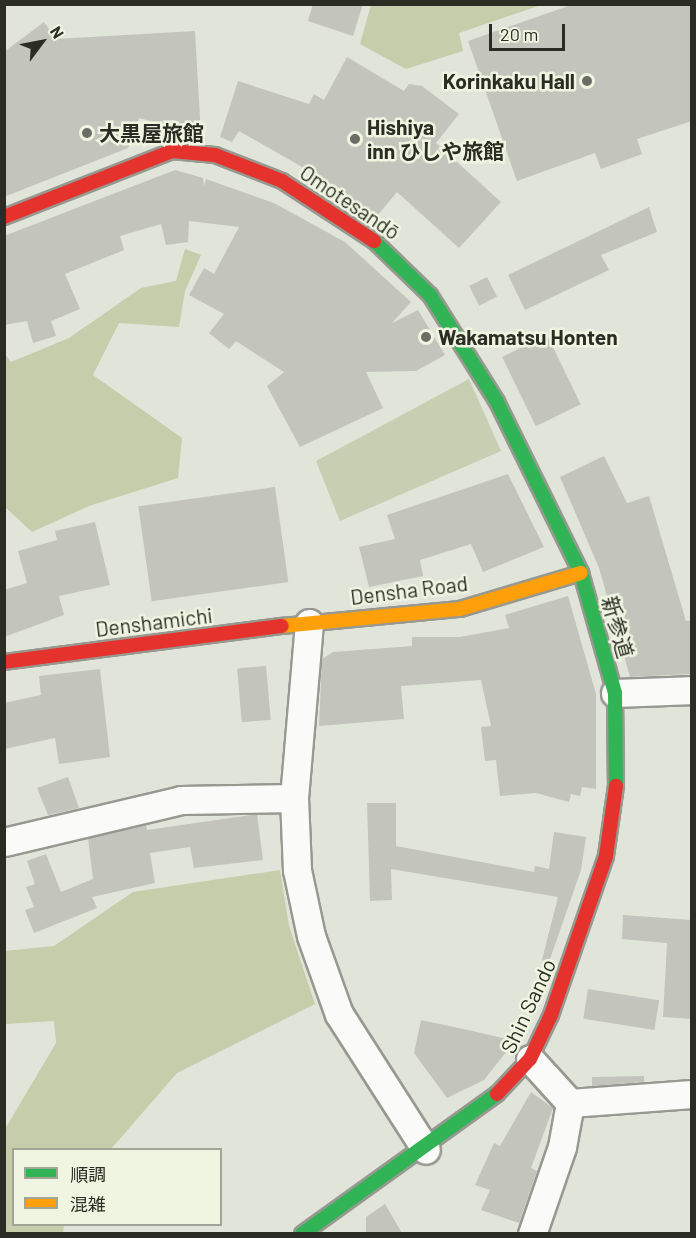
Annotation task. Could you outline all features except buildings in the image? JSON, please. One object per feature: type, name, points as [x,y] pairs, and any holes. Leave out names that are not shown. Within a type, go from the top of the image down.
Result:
[{"type":"street","name":"Omotesandō","points":[[4,217],[172,151],[214,155],[291,187],[366,233],[430,294],[497,402],[581,573]]},
{"type":"street","name":"Densha Road","points":[[309,622],[460,609],[581,573]]},
{"type":"street","name":"新参道","points":[[581,573],[615,693]]},
{"type":"street","name":"Denshamichi","points":[[4,662],[309,622]]},
{"type":"street","points":[[309,622],[294,798],[297,870],[311,936],[339,1014],[426,1150]]},
{"type":"street","points":[[615,693],[692,690]]},
{"type":"street","name":"Shin Sando","points":[[302,1233],[483,1109],[530,1059],[571,966],[608,847],[618,770],[615,693]]},
{"type":"street","points":[[4,842],[182,800],[294,798]]},
{"type":"street","points":[[530,1059],[570,1103]]},
{"type":"street","points":[[570,1103],[692,1094]]},
{"type":"street","points":[[532,1233],[562,1147],[570,1103]]},
{"type":"green space","points":[[371,4],[541,5],[459,33],[463,51],[406,69],[360,44]]},
{"type":"green space","points":[[185,249],[201,255],[185,291],[179,327],[119,323],[93,375],[182,438],[178,478],[89,506],[32,532],[5,507],[5,354],[11,362],[69,338],[141,288],[176,281]]},
{"type":"green space","points":[[469,379],[501,451],[340,521],[316,461]]},
{"type":"green space","points":[[280,870],[289,926],[315,1004],[177,1073],[112,1148],[12,1148],[12,1226],[64,1226],[63,1233],[5,1233],[5,1129],[56,1043],[54,1021],[5,1024],[5,951],[54,946],[133,892]]},
{"type":"traffic: fast","points":[[374,241],[430,295],[497,402],[581,573],[615,693],[616,786]]},
{"type":"traffic: fast","points":[[302,1234],[497,1094]]},
{"type":"traffic: slow","points":[[282,626],[460,609],[581,573]]},
{"type":"traffic: jam","points":[[4,217],[172,151],[215,155],[282,181],[374,241]]},
{"type":"traffic: jam","points":[[4,662],[282,626]]},
{"type":"traffic: jam","points":[[497,1094],[530,1059],[551,1015],[606,856],[616,786]]},
{"type":"place","name":"Korinkaku Hall","points":[[587,81]]},
{"type":"place","name":"大黒屋旅館","points":[[87,133]]},
{"type":"place","name":"Hishiya inn ひしや旅館","points":[[355,139]]},
{"type":"place","name":"Wakamatsu Honten","points":[[426,337]]}]
